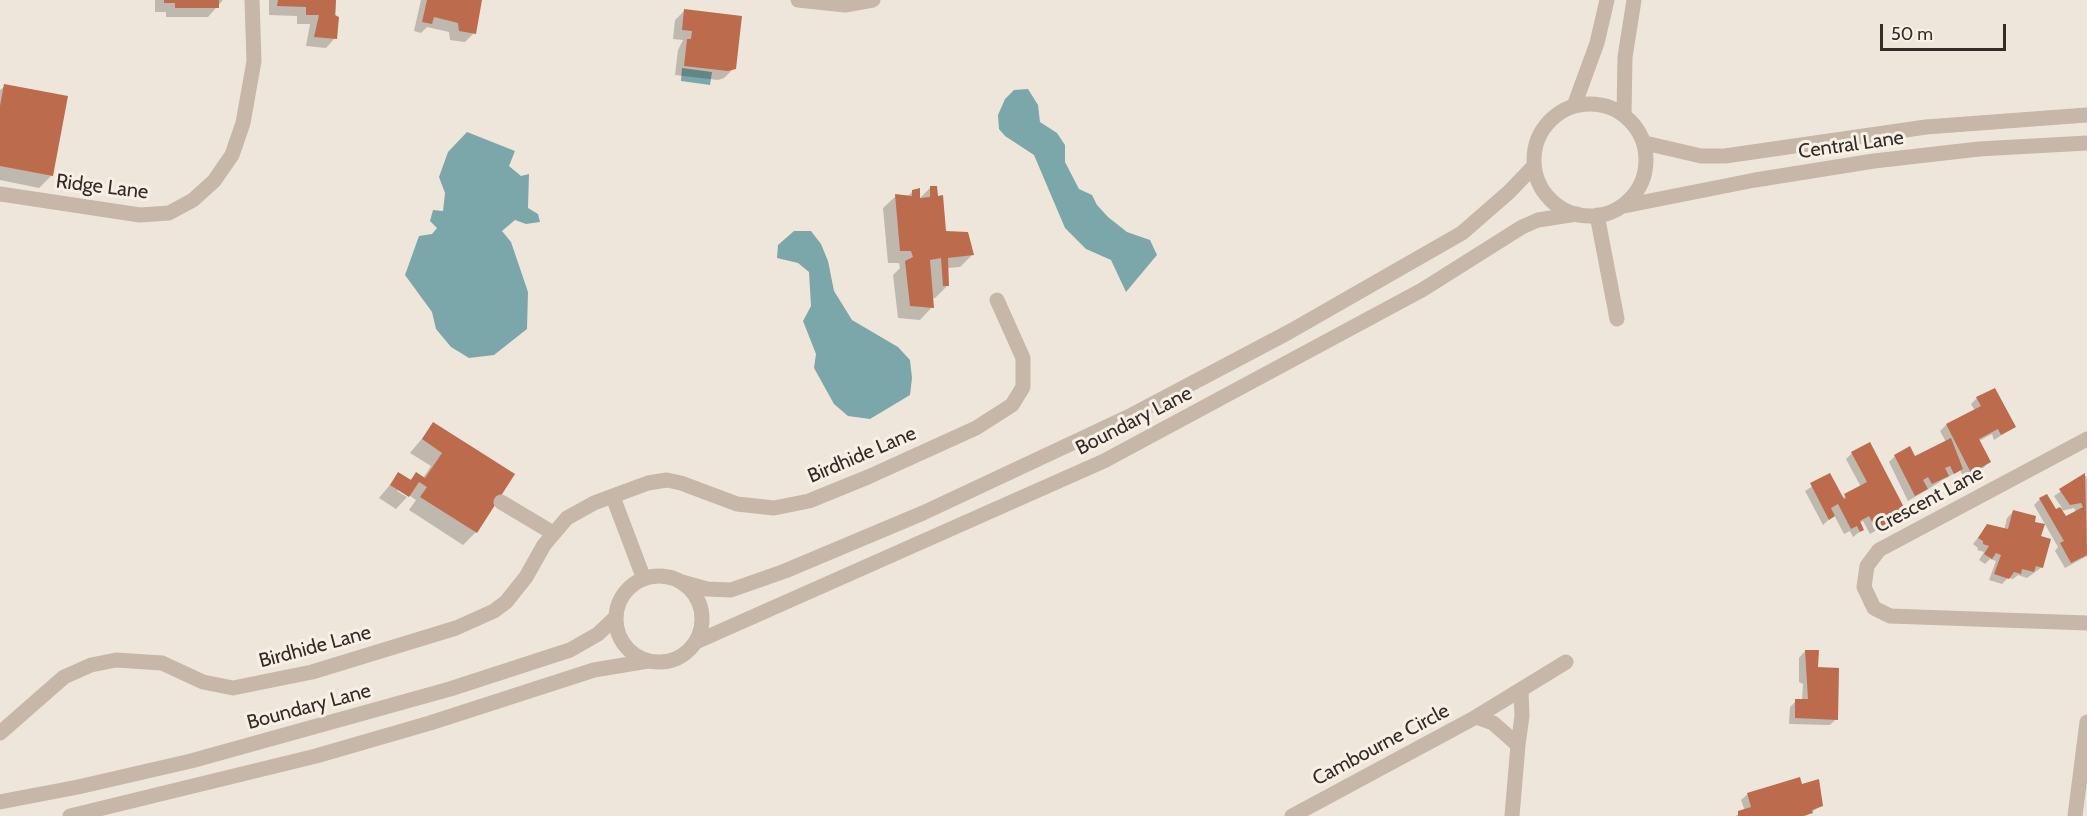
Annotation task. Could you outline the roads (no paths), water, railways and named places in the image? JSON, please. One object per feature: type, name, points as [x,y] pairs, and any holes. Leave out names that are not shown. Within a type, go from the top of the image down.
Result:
[{"type":"street","name":"Ridge Lane","points":[[0,194],[140,215],[169,213],[193,200],[214,181],[232,155],[243,123],[254,61],[252,0]]},
{"type":"street","points":[[798,0],[845,3],[873,0]]},
{"type":"street","points":[[1574,106],[1598,43],[1607,0]]},
{"type":"street","points":[[1624,114],[1625,57],[1634,0]]},
{"type":"street","points":[[1591,103],[1608,106],[1624,114],[1636,127],[1645,143],[1647,160],[1644,178],[1636,193],[1624,206],[1597,215],[1568,212],[1551,201],[1539,185],[1534,166],[1535,147],[1543,129],[1556,115],[1574,106],[1591,103]]},
{"type":"street","name":"Central Lane","points":[[1645,143],[1701,156],[1725,156],[1926,127],[2087,114]]},
{"type":"street","name":"Central Lane","points":[[1624,206],[1755,180],[1874,161],[1979,149],[2087,143]]},
{"type":"street","name":"Boundary Lane","points":[[682,582],[707,589],[730,590],[785,571],[923,513],[1122,420],[1289,333],[1452,239],[1485,214],[1534,166]]},
{"type":"street","name":"Boundary Lane","points":[[696,642],[1104,461],[1422,290],[1522,227],[1539,220],[1577,214]]},
{"type":"street","points":[[1597,215],[1617,319]]},
{"type":"street","name":"Birdhide Lane","points":[[0,733],[64,677],[90,665],[116,660],[162,663],[203,682],[233,688],[312,672],[456,628],[494,611],[506,602],[526,577],[553,532],[567,518],[648,483],[667,480],[692,486],[737,504],[754,508],[795,505],[868,477],[976,428],[1012,405],[1023,387],[1023,358],[997,300]]},
{"type":"street","name":"Crescent Lane","points":[[2087,439],[1879,550],[1867,566],[1864,587],[1874,608],[1890,616],[2087,623]]},
{"type":"street","points":[[613,497],[644,579]]},
{"type":"street","points":[[501,502],[553,532]]},
{"type":"street","points":[[70,816],[316,756],[430,723],[594,670],[675,659],[687,652],[696,642],[702,630],[700,603],[693,591],[682,582],[668,577],[653,576],[644,579],[627,590],[619,602],[616,617],[618,632],[624,645],[635,655],[648,661]]},
{"type":"street","name":"Boundary Lane","points":[[0,802],[78,787],[191,760],[450,689],[570,650],[598,634],[616,617]]},
{"type":"street","points":[[1476,717],[1566,662]]},
{"type":"street","points":[[1512,816],[1522,716],[1521,690]]},
{"type":"street","name":"Cambourne Circle","points":[[1292,816],[1476,717],[1493,723],[1518,745]]},
{"type":"street","points":[[2076,816],[2087,723]]},
{"type":"water","points":[[682,68],[712,72],[710,85],[681,81]]},
{"type":"water","points":[[1028,89],[1038,105],[1040,122],[1057,133],[1065,145],[1065,162],[1079,189],[1092,195],[1097,205],[1108,217],[1127,232],[1150,240],[1157,255],[1126,292],[1111,260],[1086,249],[1065,228],[1034,155],[1005,136],[999,129],[998,115],[1005,99],[1014,90]]},
{"type":"water","points":[[467,132],[515,151],[509,166],[521,176],[529,174],[528,208],[538,214],[540,222],[526,224],[515,220],[502,231],[511,242],[528,292],[527,329],[494,355],[469,358],[451,347],[436,329],[432,312],[405,275],[419,236],[432,234],[437,228],[430,221],[433,210],[443,211],[445,193],[439,177],[448,152]]},
{"type":"water","points":[[794,231],[811,231],[821,244],[828,261],[834,291],[852,320],[898,347],[910,360],[912,378],[910,395],[870,419],[848,416],[834,404],[814,368],[816,354],[803,321],[811,306],[809,272],[798,263],[777,258],[778,245]]}]
